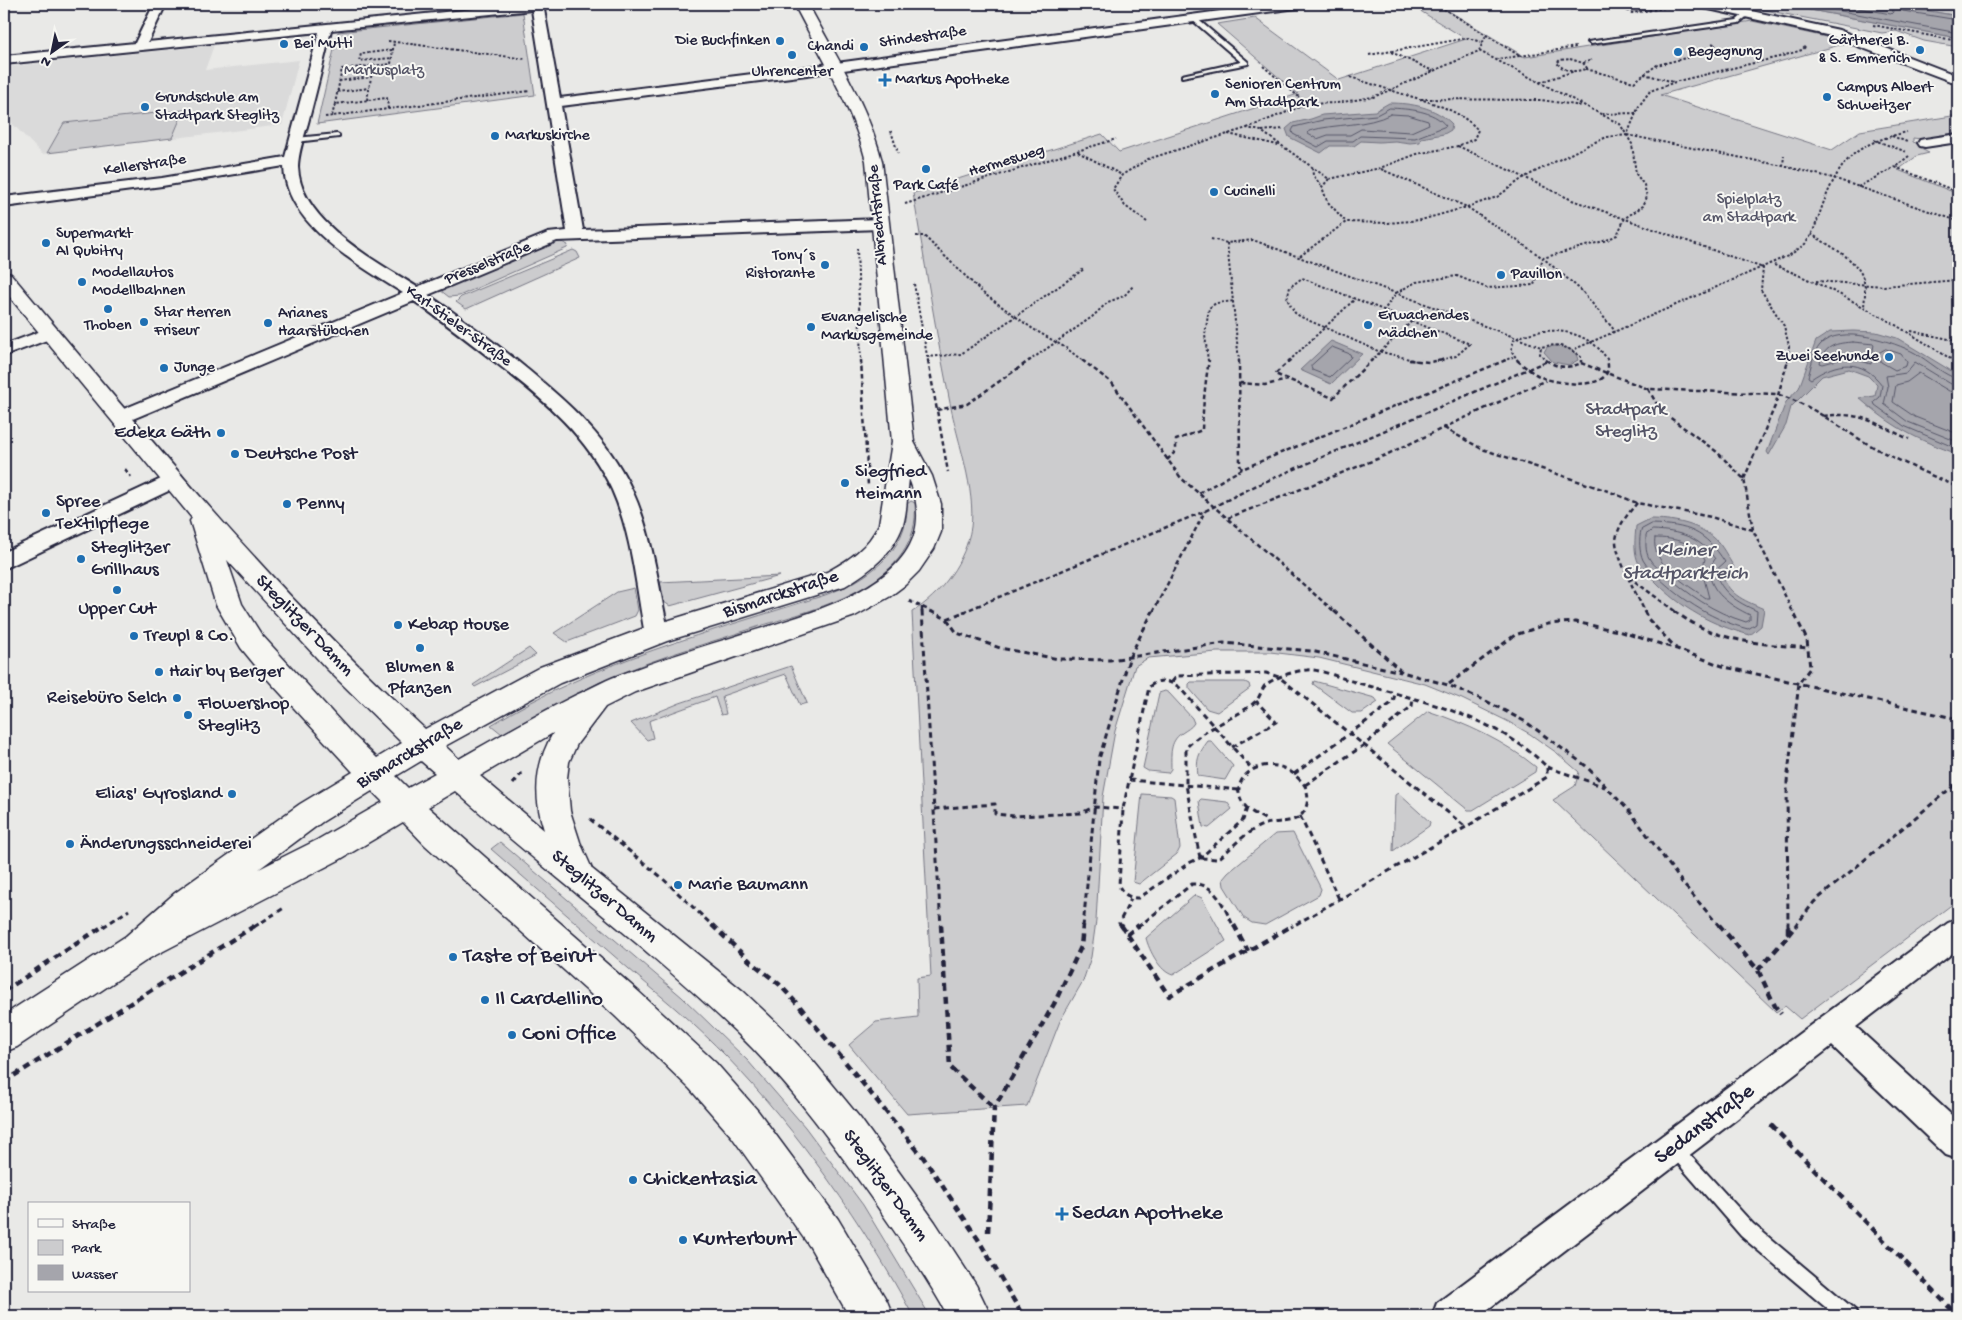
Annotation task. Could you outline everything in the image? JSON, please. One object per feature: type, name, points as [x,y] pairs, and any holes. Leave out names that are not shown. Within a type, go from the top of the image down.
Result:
[{"type":"street","points":[[140,47],[160,4]]},
{"type":"street","name":"Albrechtstraße","points":[[800,4],[857,111],[872,148],[903,442]]},
{"type":"street","name":"Stindestraße","points":[[555,103],[834,68],[1296,4]]},
{"type":"street","points":[[1704,4],[1835,33],[1958,80]]},
{"type":"street","points":[[4,60],[537,5],[576,235]]},
{"type":"street","points":[[1183,6],[1194,18]]},
{"type":"street","name":"Karl-Stieler-Straße","points":[[326,28],[291,160],[291,181],[296,193],[309,213],[359,256],[447,315],[560,405],[586,432],[609,463],[633,517],[640,543],[657,634]]},
{"type":"street","points":[[1925,143],[1958,138]]},
{"type":"street","name":"Kellerstraße","points":[[4,202],[162,182],[291,160]]},
{"type":"street","name":"Presselstraße","points":[[121,417],[554,236],[880,224]]},
{"type":"street","name":"Steglitzer Damm","points":[[4,278],[198,510],[300,625],[386,710],[424,744],[584,882],[674,955],[769,1040],[812,1088],[862,1152],[929,1248],[970,1316]]},
{"type":"street","points":[[4,350],[50,333]]},
{"type":"street","name":"Bismarckstraße","points":[[138,947],[187,904],[303,819],[424,744],[550,675],[657,634],[799,592],[836,579],[862,564],[880,545],[891,524],[903,442]]},
{"type":"street","name":"Bismarckstraße","points":[[4,1035],[138,947],[328,850],[546,722],[599,696],[667,669],[849,609],[884,589],[908,566],[922,546],[929,527],[930,514],[927,496],[903,442]]},
{"type":"street","points":[[4,561],[174,480]]},
{"type":"street","name":"Steglitzer Damm","points":[[198,510],[229,605],[252,641],[305,704],[405,805],[443,841],[628,1004],[703,1076],[745,1124],[824,1233],[872,1316]]},
{"type":"street","points":[[584,882],[564,841],[551,792],[560,747],[574,726],[599,696]]},
{"type":"street","name":"Sedanstraße","points":[[1450,1316],[1958,932]]},
{"type":"street","points":[[1834,1027],[1958,1143]]},
{"type":"lane","points":[[1591,42],[1739,21],[1748,13]]},
{"type":"lane","points":[[1184,76],[1246,63],[1194,18]]},
{"type":"lane","points":[[296,140],[337,136]]},
{"type":"lane","points":[[1674,1148],[1747,1230],[1849,1316]]},
{"type":"path","points":[[1436,4],[1520,56]]},
{"type":"path","points":[[1615,4],[1632,13],[1688,4]]},
{"type":"path","points":[[1147,222],[1125,206],[1113,189],[1122,175],[1148,159],[1247,128],[1307,104],[1373,97],[1478,51],[1486,35]]},
{"type":"path","points":[[1368,55],[1468,38],[1481,42]]},
{"type":"path","points":[[384,40],[526,59],[528,67]]},
{"type":"path","points":[[1540,82],[1586,69],[1634,82],[1658,64],[1675,62],[1694,56],[1699,51],[1708,51],[1716,45],[1709,41]]},
{"type":"path","points":[[332,116],[342,69],[391,64],[394,42]]},
{"type":"path","points":[[1496,60],[1587,45],[1591,42]]},
{"type":"path","points":[[1627,135],[1636,113],[1650,91],[1676,82],[1779,57],[1802,50],[1808,44]]},
{"type":"path","points":[[392,58],[359,61],[361,54],[393,50]]},
{"type":"path","points":[[1478,51],[1620,124],[1632,144],[1636,174],[1644,185],[1647,197],[1643,206],[1625,218],[1616,235],[1607,240],[1543,258]]},
{"type":"path","points":[[1388,52],[1434,71]]},
{"type":"path","points":[[1575,71],[1561,68],[1557,62],[1566,59],[1583,63],[1587,66],[1586,69]]},
{"type":"path","points":[[1583,63],[1593,59]]},
{"type":"path","points":[[367,100],[373,66]]},
{"type":"path","points":[[1643,74],[1676,82]]},
{"type":"path","points":[[339,81],[371,77]]},
{"type":"path","points":[[1322,187],[1329,179],[1380,168],[1418,154],[1458,146],[1474,139],[1478,130],[1469,120],[1443,107],[1350,77]]},
{"type":"path","points":[[337,92],[369,88]]},
{"type":"path","points":[[322,118],[533,91]]},
{"type":"path","points":[[334,104],[387,98],[388,109]]},
{"type":"path","points":[[1416,98],[1541,100],[1560,101],[1588,107]]},
{"type":"path","points":[[1602,114],[1636,113]]},
{"type":"path","points":[[1247,128],[1261,131],[1284,129]]},
{"type":"path","points":[[1261,131],[1329,179]]},
{"type":"path","points":[[1574,350],[1763,268],[1774,265],[1805,244],[1818,219],[1833,178],[1844,162],[1874,140],[1908,132]]},
{"type":"path","points":[[1228,134],[1281,146]]},
{"type":"path","points":[[1300,256],[1346,222],[1388,223],[1421,220],[1467,207],[1497,197],[1523,178],[1588,145],[1606,137],[1627,135],[1783,166],[1833,178],[1958,221]]},
{"type":"path","name":"Hermesweg","points":[[904,204],[1116,139]]},
{"type":"path","points":[[1858,187],[1895,167],[1913,154],[1874,140]]},
{"type":"path","points":[[1458,146],[1572,200],[1763,268]]},
{"type":"path","points":[[1078,152],[1122,175]]},
{"type":"path","points":[[1783,166],[1784,155]]},
{"type":"path","points":[[1895,167],[1958,192]]},
{"type":"path","points":[[1312,168],[1313,175],[1322,187],[1327,201],[1346,222]]},
{"type":"path","points":[[1380,168],[1467,207],[1543,258],[1582,291],[1615,331]]},
{"type":"path","points":[[1952,189],[1958,185]]},
{"type":"path","points":[[1811,234],[1838,252],[1862,273],[1864,306]]},
{"type":"path","points":[[916,236],[924,236],[983,293],[1014,316],[1056,342],[1112,383],[1181,478],[1402,672]]},
{"type":"path","points":[[1211,239],[1227,243],[1253,240],[1541,347],[1555,344],[1574,350],[1582,357],[1581,363],[1577,366],[1565,367],[1547,361],[1540,354],[1541,347]]},
{"type":"path","points":[[858,243],[856,256],[868,494]]},
{"type":"path","points":[[1227,243],[1234,301],[1240,383],[1240,465],[1242,469]]},
{"type":"path","points":[[1384,310],[1396,293],[1416,282],[1456,276],[1487,288],[1534,285],[1543,258]]},
{"type":"path","points":[[1774,265],[1813,280],[1864,306],[1908,331],[1958,364]]},
{"type":"path","points":[[1763,268],[1761,290],[1779,314],[1789,342],[1786,368],[1776,394],[1775,406],[1744,479],[1753,530],[1808,640],[1810,668],[1799,683],[1787,782],[1788,936]]},
{"type":"path","points":[[927,358],[961,354],[1084,269]]},
{"type":"path","points":[[1302,278],[1384,310],[1470,344],[1462,354],[1436,362],[1398,358],[1324,328],[1295,313],[1288,299],[1290,287],[1302,278]]},
{"type":"path","points":[[1813,280],[1864,286],[1958,280]]},
{"type":"path","points":[[937,410],[967,404],[1092,317],[1108,302],[1124,296],[1133,286]]},
{"type":"path","points":[[1355,298],[1274,374],[1333,398],[1412,321]]},
{"type":"path","points":[[1167,460],[1176,451],[1176,440],[1202,430],[1205,403],[1204,390],[1209,357],[1205,335],[1209,308],[1216,303],[1234,301]]},
{"type":"path","points":[[1549,330],[1563,332],[1590,342],[1606,357],[1609,365],[1607,373],[1601,379],[1590,383],[1577,384],[1546,380],[1527,370],[1514,357],[1511,350],[1516,338],[1530,332],[1549,330]]},
{"type":"path","points":[[1908,331],[1958,342]]},
{"type":"path","points":[[1199,493],[1242,469],[1514,357]]},
{"type":"path","points":[[947,619],[1205,511],[1255,486],[1547,361]]},
{"type":"path","points":[[1581,363],[1648,389],[1786,396],[1884,453],[1958,487]]},
{"type":"path","points":[[1240,383],[1264,385],[1289,380]]},
{"type":"path","points":[[1228,518],[1378,459],[1546,380]]},
{"type":"path","points":[[1648,389],[1662,410],[1717,452],[1744,479]]},
{"type":"path","points":[[1823,416],[1844,413],[1859,415],[1876,421],[1909,438]]},
{"type":"path","points":[[1444,428],[1482,449],[1608,491],[1637,504],[1710,516],[1753,530]]},
{"type":"path","points":[[126,469],[133,479]]},
{"type":"path","points":[[1637,504],[1622,522],[1616,541],[1620,558],[1648,619],[1678,649]]},
{"type":"path","points":[[988,1232],[994,1108],[1054,1004],[1081,946],[1099,758],[1130,656],[1205,511]]},
{"type":"path","points":[[1629,577],[1689,621],[1714,634],[1758,645],[1808,648]]},
{"type":"path","points":[[916,604],[947,619],[957,633],[1000,648],[1059,659],[1110,660],[1224,643],[1311,651],[1402,672],[1448,685],[1486,701],[1526,722],[1586,766],[1631,813],[1684,885],[1758,970],[1775,1006],[1781,1014]]},
{"type":"path","points":[[922,607],[950,1067],[994,1108]]},
{"type":"path","points":[[1448,685],[1515,634],[1548,624],[1575,622],[1618,631],[1678,649],[1725,667],[1958,719]]},
{"type":"path","points":[[1200,858],[1186,784],[1186,748],[1194,738],[1256,701],[1265,685],[1279,677],[1309,669],[1442,707],[1499,732],[1536,756],[1547,767],[1605,787]]},
{"type":"path","points":[[1172,682],[1177,676],[1266,673],[1279,677],[1466,827]]},
{"type":"path","points":[[1247,808],[1244,820],[1200,858],[1189,863],[1139,898],[1131,899],[1123,895],[1119,886],[1123,809],[1149,687],[1154,681],[1172,682],[1179,687],[1251,768]]},
{"type":"path","points":[[1294,774],[1393,702],[1395,694]]},
{"type":"path","points":[[1304,785],[1364,745],[1412,706],[1413,698]]},
{"type":"path","points":[[1232,747],[1276,722],[1256,701]]},
{"type":"path","points":[[1272,765],[1283,767],[1294,774],[1304,785],[1308,798],[1306,808],[1300,816],[1291,821],[1280,823],[1256,816],[1241,799],[1240,781],[1251,768],[1272,765]]},
{"type":"path","points":[[1131,899],[1119,924],[1169,996],[1466,827],[1547,778],[1547,767]]},
{"type":"path","points":[[509,788],[527,768]]},
{"type":"path","points":[[513,774],[526,782]]},
{"type":"path","points":[[1129,780],[1239,790]]},
{"type":"path","points":[[1758,970],[1788,936],[1814,902],[1958,782]]},
{"type":"path","points":[[934,809],[995,804],[995,814],[1015,816],[1081,813],[1094,807],[1123,809]]},
{"type":"path","points":[[588,816],[601,830],[660,876]]},
{"type":"path","points":[[1300,816],[1339,899]]},
{"type":"path","points":[[1200,858],[1218,859],[1258,826],[1268,821]]},
{"type":"path","points":[[1127,935],[1192,884],[1202,883],[1213,889],[1248,951]]},
{"type":"path","points":[[4,1082],[288,905]]},
{"type":"path","points":[[1771,1125],[1958,1316]]},
{"type":"shaded area","name":"Grundschule am Stadtpark Steglitz","points":[[214,45],[205,70],[299,60],[282,125],[42,154],[4,115],[4,99],[9,91],[4,91],[4,67]]},
{"type":"green space","name":"Stadtpark Steglitz","points":[[1409,4],[1437,4],[1525,57],[1752,21],[1826,37],[1843,44],[1660,95],[1832,150],[1860,131],[1958,115],[1958,134],[1929,140],[1913,138],[1913,142],[1925,146],[1923,150],[1929,153],[1917,156],[1898,170],[1958,194],[1958,900],[1800,1019],[1785,1006],[1776,1012],[1553,800],[1575,786],[1579,772],[1557,753],[1507,721],[1462,699],[1425,684],[1319,658],[1270,652],[1217,652],[1148,658],[1135,666],[1115,731],[1103,797],[1096,921],[1091,957],[1083,981],[1060,1021],[1027,1106],[907,1114],[849,1045],[876,1022],[918,1017],[917,978],[931,976],[912,612],[933,596],[958,564],[968,539],[972,513],[965,465],[953,417],[935,325],[913,193],[1102,134],[1119,152],[1298,94],[1217,24],[1255,18],[1339,80],[1466,39]]},
{"type":"green space","points":[[1617,4],[1675,4],[1679,5],[1633,12]]},
{"type":"green space","points":[[1734,4],[1779,4],[1958,38],[1958,47],[1924,41],[1896,31],[1882,33]]},
{"type":"green space","points":[[1890,4],[1942,4],[1958,6],[1958,16]]},
{"type":"green space","name":"Markusplatz","points":[[523,13],[535,95],[317,124],[338,32]]},
{"type":"green space","points":[[184,110],[172,138],[47,153],[64,123]]},
{"type":"green space","points":[[560,241],[568,245],[567,248],[459,296],[449,297],[440,290],[547,244]]},
{"type":"green space","points":[[573,250],[577,252],[580,258],[466,309],[456,302],[461,297]]},
{"type":"green space","points":[[911,501],[915,503],[913,531],[902,554],[885,573],[862,588],[837,601],[810,611],[687,649],[626,671],[572,696],[502,734],[491,725],[530,703],[612,665],[825,595],[855,582],[882,562],[892,550],[901,536],[906,521],[907,504]]},
{"type":"green space","points":[[780,576],[670,606],[664,602],[660,582]]},
{"type":"green space","points":[[634,588],[638,610],[635,616],[567,642],[554,633],[617,592]]},
{"type":"green space","points":[[529,648],[536,655],[475,687],[473,685]]},
{"type":"green space","points":[[791,666],[807,703],[800,705],[786,674],[722,696],[726,714],[721,715],[715,697],[649,721],[653,738],[647,740],[631,723],[680,703]]},
{"type":"green space","points":[[1314,681],[1375,698],[1378,702],[1362,713],[1352,713],[1313,684]]},
{"type":"green space","points":[[1191,682],[1245,682],[1249,684],[1250,688],[1217,712],[1207,709],[1189,688]]},
{"type":"green space","points":[[1165,691],[1192,718],[1194,723],[1175,740],[1172,749],[1171,769],[1168,773],[1148,771],[1143,768],[1159,693]]},
{"type":"green space","points":[[1428,711],[1498,741],[1536,767],[1535,772],[1473,810],[1468,810],[1387,744]]},
{"type":"green space","points":[[1208,741],[1211,741],[1233,766],[1225,780],[1198,776],[1198,757]]},
{"type":"green space","points":[[1398,793],[1430,822],[1429,826],[1393,851],[1395,795]]},
{"type":"green space","points":[[1142,794],[1171,796],[1174,798],[1180,848],[1177,854],[1139,884],[1133,882]]},
{"type":"green space","points":[[1201,799],[1227,802],[1232,809],[1209,828],[1203,827],[1199,801]]},
{"type":"green space","points":[[1293,833],[1321,889],[1319,895],[1265,925],[1252,923],[1244,918],[1224,886],[1223,879],[1275,834]]},
{"type":"green space","points":[[500,842],[682,997],[748,1061],[805,1127],[863,1205],[930,1316],[913,1316],[873,1247],[829,1180],[753,1085],[693,1024],[491,849]]},
{"type":"green space","points":[[1195,895],[1202,898],[1226,941],[1173,975],[1164,970],[1160,965],[1152,954],[1146,938]]},
{"type":"water","points":[[1779,4],[1890,4],[1958,16],[1958,38]]},
{"type":"water","points":[[1389,103],[1414,105],[1431,110],[1446,118],[1452,124],[1451,130],[1444,134],[1421,138],[1420,142],[1361,141],[1354,146],[1330,146],[1321,153],[1289,137],[1286,129],[1293,123],[1322,115],[1375,111]]},
{"type":"water","points":[[1830,332],[1876,332],[1897,338],[1958,375],[1958,454],[1905,432],[1871,408],[1859,398],[1875,396],[1877,385],[1868,376],[1849,369],[1822,376],[1791,407],[1786,425],[1769,455],[1767,452],[1786,402],[1799,388],[1816,341]]},
{"type":"water","points":[[1331,341],[1362,354],[1331,384],[1300,370]]},
{"type":"water","points":[[1547,347],[1565,347],[1572,350],[1578,360],[1569,365],[1553,362],[1544,352]]},
{"type":"water","name":"Kleiner Stadtparkteich","points":[[1650,519],[1675,521],[1691,525],[1713,537],[1722,547],[1734,567],[1720,571],[1727,586],[1737,595],[1764,609],[1761,626],[1750,635],[1736,631],[1698,615],[1665,591],[1639,564],[1636,555],[1636,526]]},
{"type":"place","name":"Die Buchfinken","points":[[780,41]]},
{"type":"place","name":"Bei Mutti","points":[[284,44]]},
{"type":"place","name":"Chandi","points":[[864,47]]},
{"type":"place","name":"Gärtnerei B. & S. Emmerich","points":[[1920,50]]},
{"type":"place","name":"Begegnung","points":[[1678,52]]},
{"type":"place","name":"Uhrencenter","points":[[792,55]]},
{"type":"place","name":"Markus Apotheke","points":[[885,80]]},
{"type":"place","name":"Senioren Centrum Am Stadtpark","points":[[1215,94]]},
{"type":"place","name":"Campus Albert Schweitzer","points":[[1827,97]]},
{"type":"place","name":"Grundschule am Stadtpark Steglitz","points":[[145,107]]},
{"type":"place","name":"Markuskirche","points":[[495,136]]},
{"type":"place","name":"Park Café","points":[[926,169]]},
{"type":"place","name":"Cucinelli","points":[[1214,192]]},
{"type":"place","name":"Supermarkt Al Qubitry","points":[[46,243]]},
{"type":"place","name":"Tony´s Ristorante","points":[[825,265]]},
{"type":"place","name":"Pavillon","points":[[1501,275]]},
{"type":"place","name":"Modellautos Modellbahnen","points":[[82,282]]},
{"type":"place","name":"Thoben","points":[[108,309]]},
{"type":"place","name":"Star Herren Friseur","points":[[144,322]]},
{"type":"place","name":"Arianes Haarstübchen","points":[[268,323]]},
{"type":"place","name":"Erwachendes Mädchen","points":[[1368,325]]},
{"type":"place","name":"Evangelische Markusgemeinde","points":[[811,327]]},
{"type":"place","name":"Zwei Seehunde","points":[[1889,357]]},
{"type":"place","name":"Junge","points":[[164,368]]},
{"type":"place","name":"Edeka Gäth","points":[[221,433]]},
{"type":"place","name":"Deutsche Post","points":[[235,454]]},
{"type":"place","name":"Siegfried Heimann","points":[[845,483]]},
{"type":"place","name":"Penny","points":[[287,504]]},
{"type":"place","name":"Spree Textilpflege","points":[[46,513]]},
{"type":"place","name":"Steglitzer Grillhaus","points":[[81,559]]},
{"type":"place","name":"Upper Cut","points":[[117,590]]},
{"type":"place","name":"Kebap House","points":[[398,625]]},
{"type":"place","name":"Treupl & Co.","points":[[134,636]]},
{"type":"place","name":"Blumen & Pfanzen","points":[[420,648]]},
{"type":"place","name":"Hair by Berger","points":[[159,672]]},
{"type":"place","name":"Reisebüro Selch","points":[[177,698]]},
{"type":"place","name":"Flowershop Steglitz","points":[[188,715]]},
{"type":"place","name":"Elias' Gyrosland","points":[[232,794]]},
{"type":"place","name":"Änderungsschneiderei","points":[[70,844]]},
{"type":"place","name":"Marie Baumann","points":[[678,885]]},
{"type":"place","name":"Taste of Beirut","points":[[453,957]]},
{"type":"place","name":"Il Cardellino","points":[[485,1000]]},
{"type":"place","name":"Coni Office","points":[[512,1035]]},
{"type":"place","name":"Chickentasia","points":[[633,1180]]},
{"type":"place","name":"Sedan Apotheke","points":[[1062,1214]]},
{"type":"place","name":"Kunterbunt","points":[[683,1240]]},
{"type":"park label","name":"Spielplatz am Stadtpark","points":[[1749,209]]}]
